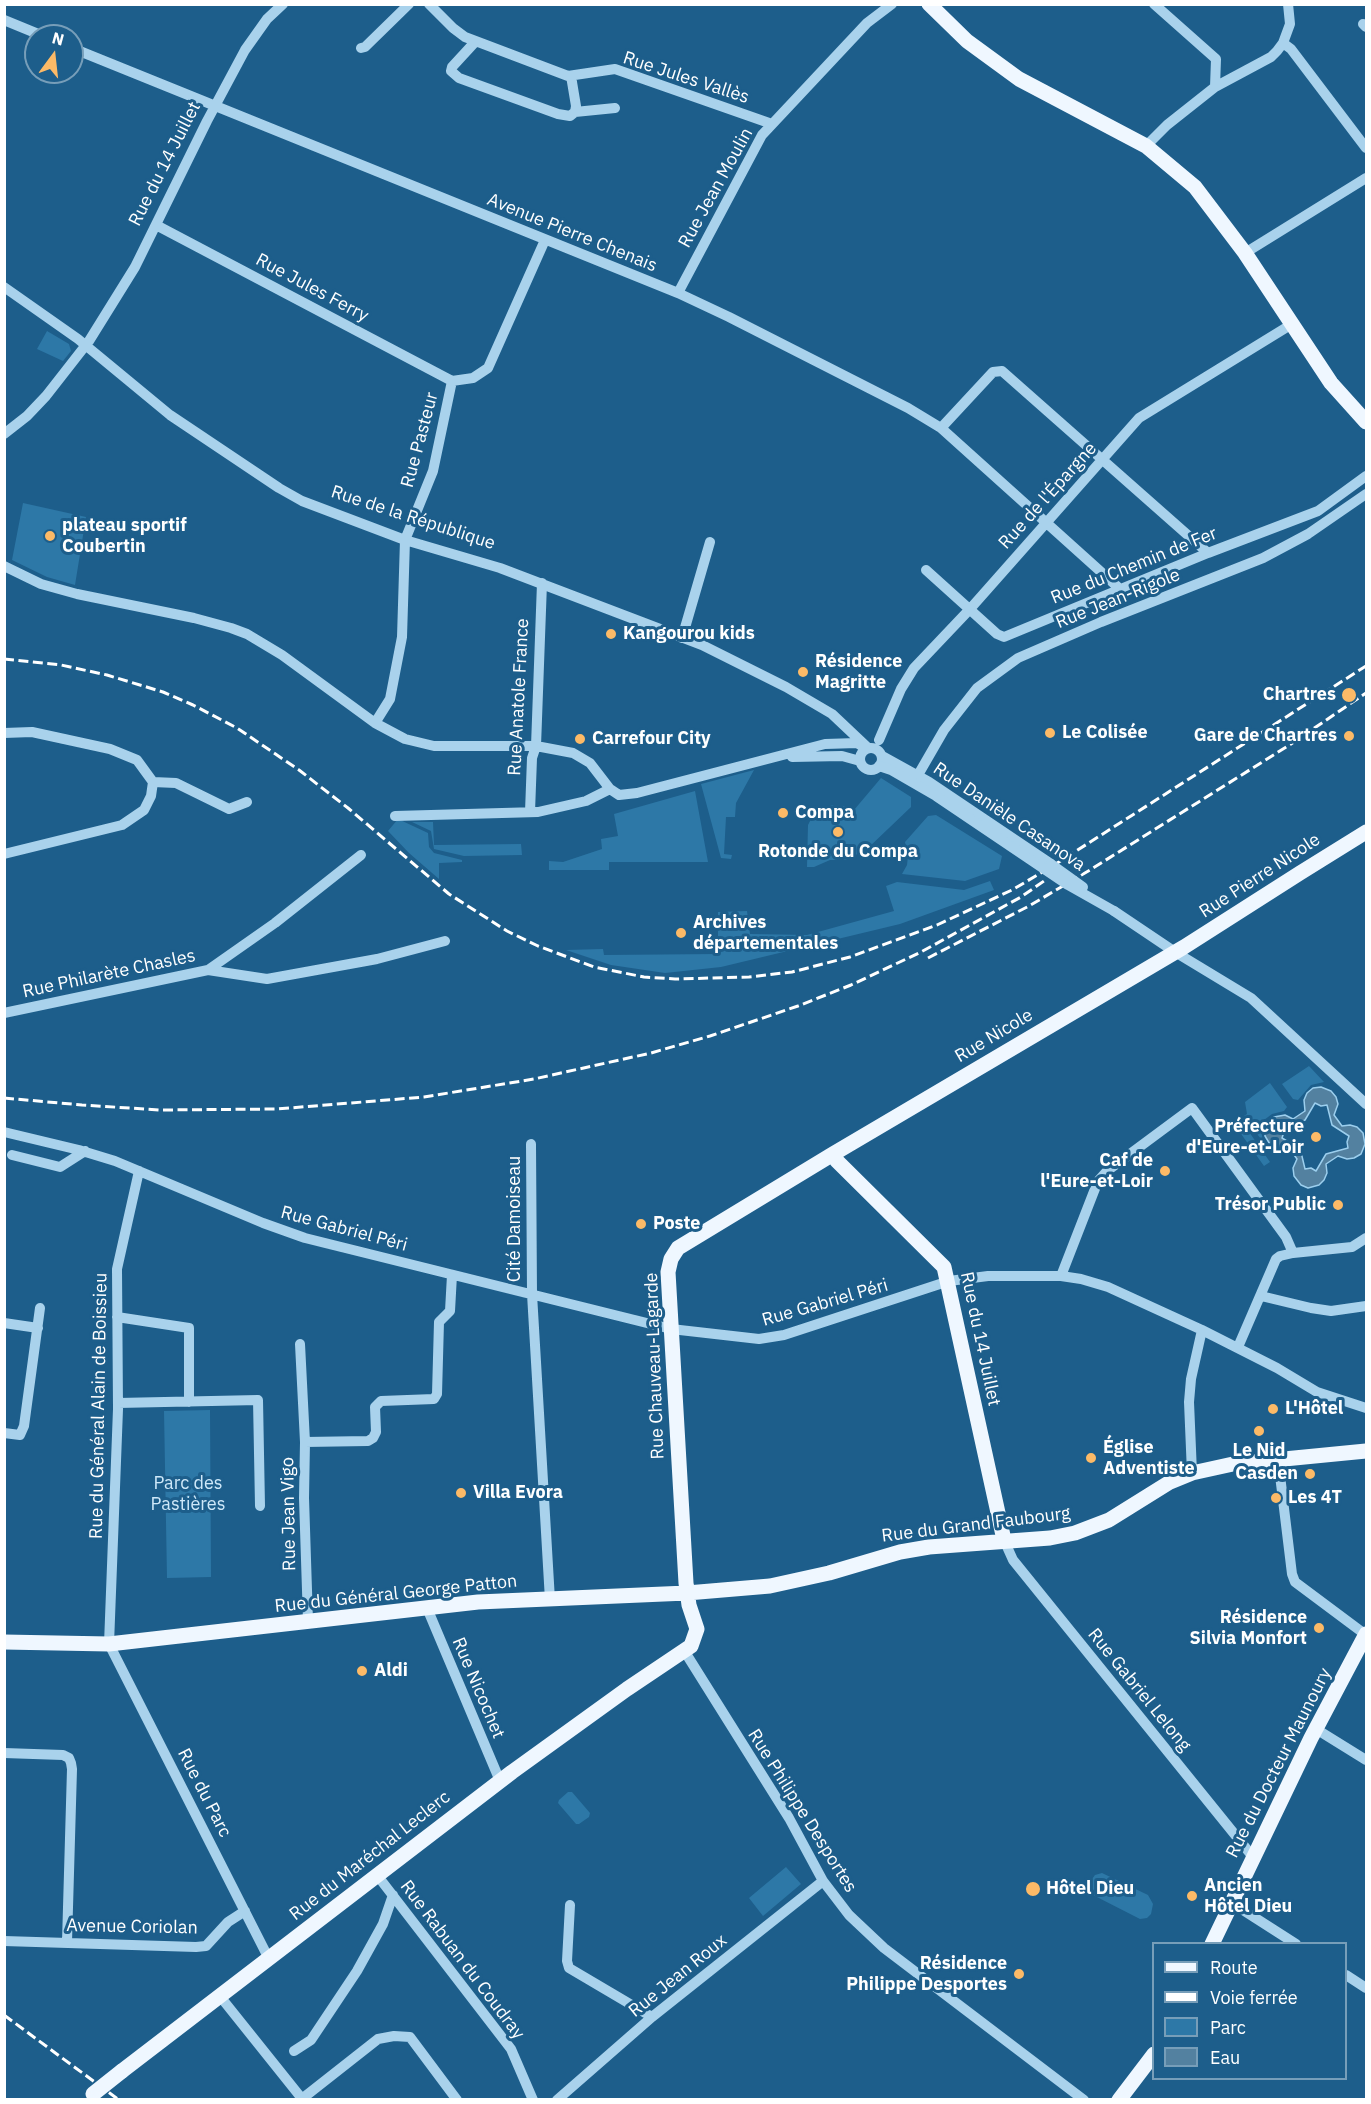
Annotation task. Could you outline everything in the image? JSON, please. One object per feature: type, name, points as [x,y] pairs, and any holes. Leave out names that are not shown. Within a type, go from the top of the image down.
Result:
[{"type":"main road","points":[[929,4],[967,41],[1020,79],[1146,146],[1195,187],[1245,253],[1331,383],[1366,422]]},
{"type":"main road","name":"Rue Pierre Nicole","points":[[1175,952],[1366,832]]},
{"type":"main road","name":"Rue Nicole","points":[[833,1154],[1175,952]]},
{"type":"main road","name":"Rue du 14 Juillet","points":[[833,1154],[837,1161],[941,1261],[949,1281],[1004,1540]]},
{"type":"main road","name":"Rue Chauveau-Lagarde","points":[[695,1621],[687,1593],[668,1272],[671,1259],[678,1248],[833,1154]]},
{"type":"main road","name":"Rue du Grand Faubourg","points":[[687,1593],[781,1584],[829,1573],[900,1552],[1004,1540],[1050,1538],[1075,1533],[1109,1520],[1170,1482],[1192,1473],[1233,1464],[1366,1452]]},
{"type":"main road","points":[[685,1652],[695,1638],[697,1629],[695,1621],[709,1592]]},
{"type":"main road","name":"Rue du Général George Patton","points":[[109,1644],[478,1602],[687,1593]]},
{"type":"main road","name":"Rue du Docteur Maunoury","points":[[1213,1942],[1316,1729],[1366,1635]]},
{"type":"main road","points":[[4,1642],[109,1644]]},
{"type":"main road","name":"Rue du Maréchal Leclerc","points":[[89,2097],[500,1781],[627,1689],[685,1652]]},
{"type":"main road","points":[[1119,2100],[1152,2057]]},
{"type":"street","name":"Rue du 14 Juillet","points":[[4,434],[27,416],[46,396],[85,345],[135,267],[245,50],[267,19],[283,4]]},
{"type":"street","points":[[361,48],[409,4]]},
{"type":"street","name":"Rue Jules Vallès","points":[[429,4],[453,28],[475,42],[571,76],[615,69],[772,124]]},
{"type":"street","name":"Rue Jean Moulin","points":[[678,293],[762,135],[867,22],[892,4]]},
{"type":"street","points":[[1155,4],[1216,59],[1215,87]]},
{"type":"street","points":[[1146,146],[1167,125],[1215,87],[1270,57],[1283,43],[1290,24],[1288,4]]},
{"type":"street","points":[[4,20],[24,28]]},
{"type":"street","points":[[475,42],[452,67],[452,71],[459,78],[558,114],[570,116],[575,112],[615,108]]},
{"type":"street","points":[[1283,43],[1291,49],[1366,148]]},
{"type":"street","name":"Avenue Pierre Chenais","points":[[84,53],[678,293],[908,408],[941,428],[1120,589]]},
{"type":"street","points":[[571,76],[575,112]]},
{"type":"street","points":[[1245,253],[1366,178]]},
{"type":"street","name":"Rue Jules Ferry","points":[[156,225],[452,381]]},
{"type":"street","name":"Rue Pasteur","points":[[405,540],[433,471],[452,381],[473,378],[488,368],[545,240]]},
{"type":"street","name":"Rue de la République","points":[[4,287],[85,345],[170,415],[279,488],[318,508],[405,540],[487,563],[702,645],[786,687],[832,714],[875,751]]},
{"type":"street","name":"Rue de l'Épargne","points":[[860,761],[860,756],[875,751],[902,689],[914,668],[970,609],[1139,418],[1292,324]]},
{"type":"street","points":[[941,428],[993,372],[1002,371],[1208,553]]},
{"type":"street","name":"Rue du Chemin de Fer","points":[[926,570],[997,634],[1004,637],[1208,553],[1318,511],[1366,476]]},
{"type":"street","name":"Rue Jean-Rigole","points":[[918,775],[944,730],[977,688],[1018,658],[1101,622],[1263,558],[1308,534],[1366,494]]},
{"type":"street","points":[[375,723],[390,699],[402,637],[405,540]]},
{"type":"street","points":[[682,638],[710,542]]},
{"type":"street","points":[[4,566],[40,584],[68,592],[194,618],[247,634],[282,655],[375,723],[405,739],[423,744],[455,747],[536,746],[573,753],[590,763],[610,789],[619,795],[627,795],[825,744],[857,743],[875,751],[874,769],[868,770],[860,761],[842,756],[776,757]]},
{"type":"street","name":"Rue Anatole France","points":[[530,812],[532,758],[536,746],[542,583]]},
{"type":"street","points":[[4,733],[32,732],[110,749],[137,760],[153,782],[151,796],[144,810],[122,825],[4,854]]},
{"type":"street","name":"Rue Danièle Casanova","points":[[875,751],[918,775],[1051,864],[1175,952],[1251,998],[1364,1098]]},
{"type":"street","name":"Rue Danièle Casanova","points":[[875,751],[891,770],[936,796],[1068,885],[1114,910]]},
{"type":"street","points":[[153,782],[176,783],[229,809],[247,802]]},
{"type":"street","points":[[395,816],[530,812],[586,801],[610,789]]},
{"type":"street","name":"Rue Philarète Chasles","points":[[4,1012],[208,970],[285,916],[361,855]]},
{"type":"street","points":[[208,970],[267,979],[377,959],[445,942]]},
{"type":"street","points":[[1061,1276],[1098,1181],[1107,1170],[1192,1108],[1286,1236],[1293,1253]]},
{"type":"street","name":"Rue Gabriel Péri","points":[[4,1132],[85,1151],[305,1238],[672,1329],[759,1339],[784,1335],[949,1281],[988,1276],[1061,1276],[1095,1282],[1238,1347],[1317,1392],[1366,1408]]},
{"type":"street","name":"Cité Damoiseau","points":[[531,1144],[532,1294],[550,1600]]},
{"type":"street","points":[[12,1155],[60,1167],[85,1151]]},
{"type":"street","name":"Rue du Général Alain de Boissieu","points":[[109,1644],[118,1403],[117,1269],[139,1171]]},
{"type":"street","points":[[1238,1347],[1276,1259],[1293,1253],[1352,1246],[1366,1238]]},
{"type":"street","name":"Rue Jean Vigo","points":[[305,1442],[368,1441],[376,1432],[375,1407],[381,1401],[434,1400],[437,1394],[440,1322],[450,1311],[452,1275]]},
{"type":"street","points":[[1261,1296],[1331,1311],[1366,1306]]},
{"type":"street","points":[[4,1433],[20,1435],[24,1426],[40,1308]]},
{"type":"street","points":[[117,1317],[189,1328],[189,1402]]},
{"type":"street","points":[[4,1323],[38,1328]]},
{"type":"street","points":[[1192,1473],[1189,1402],[1191,1379],[1202,1330]]},
{"type":"street","name":"Rue Jean Vigo","points":[[300,1344],[305,1442],[304,1498],[308,1621]]},
{"type":"street","points":[[118,1403],[258,1400],[260,1506]]},
{"type":"street","points":[[1278,1459],[1292,1574],[1295,1582],[1366,1635]]},
{"type":"street","name":"Rue Gabriel Lelong","points":[[1004,1540],[1013,1560],[1253,1857]]},
{"type":"street","name":"Rue Nicochet","points":[[427,1608],[500,1781]]},
{"type":"street","name":"Rue du Parc","points":[[109,1644],[269,1959]]},
{"type":"street","name":"Rue Philippe Desportes","points":[[685,1652],[777,1799],[823,1881],[849,1915],[884,1948],[1084,2100]]},
{"type":"street","points":[[1316,1729],[1366,1760]]},
{"type":"street","points":[[4,1753],[63,1755],[69,1758],[71,1763],[67,1942]]},
{"type":"street","name":"Rue Rabuan du Coudray","points":[[377,1875],[511,2049],[533,2100]]},
{"type":"street","name":"Rue Jean Roux","points":[[557,2100],[652,2017],[823,1881]]},
{"type":"street","points":[[294,2051],[311,2040],[357,1971],[382,1924],[393,1895]]},
{"type":"street","points":[[1232,1903],[1293,1942]]},
{"type":"street","points":[[570,1905],[567,1961],[569,1968],[652,2017]]},
{"type":"street","name":"Avenue Coriolan","points":[[4,1941],[206,1946],[228,1922],[245,1911]]},
{"type":"street","points":[[1347,1975],[1366,1988]]},
{"type":"street","points":[[219,1995],[303,2099],[378,2039],[394,2036],[410,2037],[457,2100]]},
{"type":"green space","points":[[47,331],[69,344],[71,351],[63,361],[37,349]]},
{"type":"green space","name":"plateau sportif Coubertin","points":[[23,503],[86,517],[75,585],[47,577],[12,560]]},
{"type":"green space","points":[[754,770],[736,803],[735,817],[726,817],[724,854],[732,855],[731,859],[721,858],[701,784]]},
{"type":"green space","points":[[881,778],[911,797],[911,807],[867,849],[846,860],[830,860],[814,867],[807,867],[808,825],[813,815],[822,808],[833,805],[854,810]]},
{"type":"green space","points":[[695,791],[708,862],[609,862],[609,870],[549,870],[549,861],[563,862],[602,849],[601,839],[618,836],[614,814]]},
{"type":"green space","points":[[936,815],[1002,856],[999,869],[965,881],[902,874],[907,865],[908,856],[905,842],[928,816]]},
{"type":"green space","points":[[398,819],[428,833],[429,847],[434,853],[462,860],[462,862],[439,863],[439,879],[388,831]]},
{"type":"green space","points":[[412,822],[433,822],[434,845],[521,844],[522,855],[464,856],[434,849],[431,831]]},
{"type":"green space","points":[[990,881],[994,890],[900,924],[721,967],[665,973],[611,965],[566,950],[603,949],[604,955],[718,954],[718,912],[747,911],[750,934],[807,935],[894,911],[886,886],[897,882],[964,890]]},
{"type":"green space","points":[[1309,1066],[1324,1082],[1311,1085],[1298,1100],[1293,1099],[1282,1084]]},
{"type":"green space","points":[[1270,1083],[1287,1107],[1284,1111],[1272,1114],[1264,1120],[1261,1129],[1263,1142],[1244,1116],[1247,1114],[1245,1102]]},
{"type":"green space","points":[[1240,1119],[1270,1162],[1264,1166],[1234,1124]]},
{"type":"green space","name":"Parc des Pastières","points":[[210,1410],[211,1577],[167,1578],[164,1411]]},
{"type":"green space","points":[[568,1792],[572,1792],[590,1813],[589,1817],[579,1824],[576,1824],[558,1803]]},
{"type":"green space","points":[[786,1867],[801,1884],[763,1916],[749,1898]]},
{"type":"green space","points":[[1102,1873],[1148,1895],[1153,1904],[1151,1914],[1147,1918],[1140,1919],[1093,1895],[1090,1882],[1095,1875]]},
{"type":"water","points":[[1321,1087],[1331,1091],[1338,1104],[1334,1115],[1342,1126],[1357,1127],[1363,1133],[1365,1144],[1361,1154],[1354,1158],[1347,1159],[1338,1156],[1326,1164],[1327,1173],[1324,1180],[1319,1185],[1308,1188],[1301,1185],[1294,1176],[1293,1168],[1297,1159],[1289,1148],[1278,1149],[1271,1146],[1265,1136],[1265,1128],[1274,1117],[1285,1115],[1293,1119],[1305,1111],[1304,1100],[1313,1088]],"holes":[[[1315,1103],[1321,1106],[1327,1105],[1332,1125],[1349,1136],[1348,1148],[1326,1154],[1316,1171],[1311,1168],[1305,1169],[1301,1152],[1282,1138],[1283,1127],[1305,1120]]]},
{"type":"railway","points":[[4,659],[61,665],[107,675],[163,692],[193,705],[237,728],[299,770],[348,808],[449,894],[507,931],[538,946],[594,967],[644,977],[675,979],[749,977],[792,972],[850,957],[937,925],[1012,890],[1051,867],[1366,666]]},
{"type":"railway","points":[[928,958],[1029,906],[1090,870],[1291,744],[1366,693]]},
{"type":"railway","points":[[4,1098],[160,1110],[277,1109],[424,1097],[534,1079],[651,1053],[798,1006],[851,985],[921,952],[1021,897],[1044,881]]},
{"type":"railway","points":[[4,2015],[119,2100]]},
{"type":"place","name":"plateau sportif Coubertin","points":[[50,536]]},
{"type":"place","name":"Kangourou kids","points":[[611,634]]},
{"type":"place","name":"Résidence Magritte","points":[[803,672]]},
{"type":"place","name":"Chartres","points":[[1349,695]]},
{"type":"place","name":"Le Colisée","points":[[1050,733]]},
{"type":"place","name":"Gare de Chartres","points":[[1349,736]]},
{"type":"place","name":"Carrefour City","points":[[580,739]]},
{"type":"place","name":"Compa","points":[[783,813]]},
{"type":"place","name":"Rotonde du Compa","points":[[838,832]]},
{"type":"place","name":"Archives départementales","points":[[681,933]]},
{"type":"place","name":"Préfecture d'Eure-et-Loir","points":[[1316,1137]]},
{"type":"place","name":"Caf de l'Eure-et-Loir","points":[[1165,1171]]},
{"type":"place","name":"Trésor Public","points":[[1338,1205]]},
{"type":"place","name":"Poste","points":[[641,1224]]},
{"type":"place","name":"L'Hôtel","points":[[1273,1409]]},
{"type":"place","name":"Le Nid","points":[[1259,1431]]},
{"type":"place","name":"Église Adventiste","points":[[1091,1458]]},
{"type":"place","name":"Casden","points":[[1310,1474]]},
{"type":"place","name":"Villa Evora","points":[[461,1493]]},
{"type":"place","name":"Les 4T","points":[[1276,1498]]},
{"type":"place","name":"Résidence Silvia Monfort","points":[[1319,1628]]},
{"type":"place","name":"Aldi","points":[[362,1671]]},
{"type":"place","name":"Hôtel Dieu","points":[[1033,1889]]},
{"type":"place","name":"Ancien Hôtel Dieu","points":[[1192,1896]]},
{"type":"place","name":"Résidence Philippe Desportes","points":[[1019,1974]]}]
